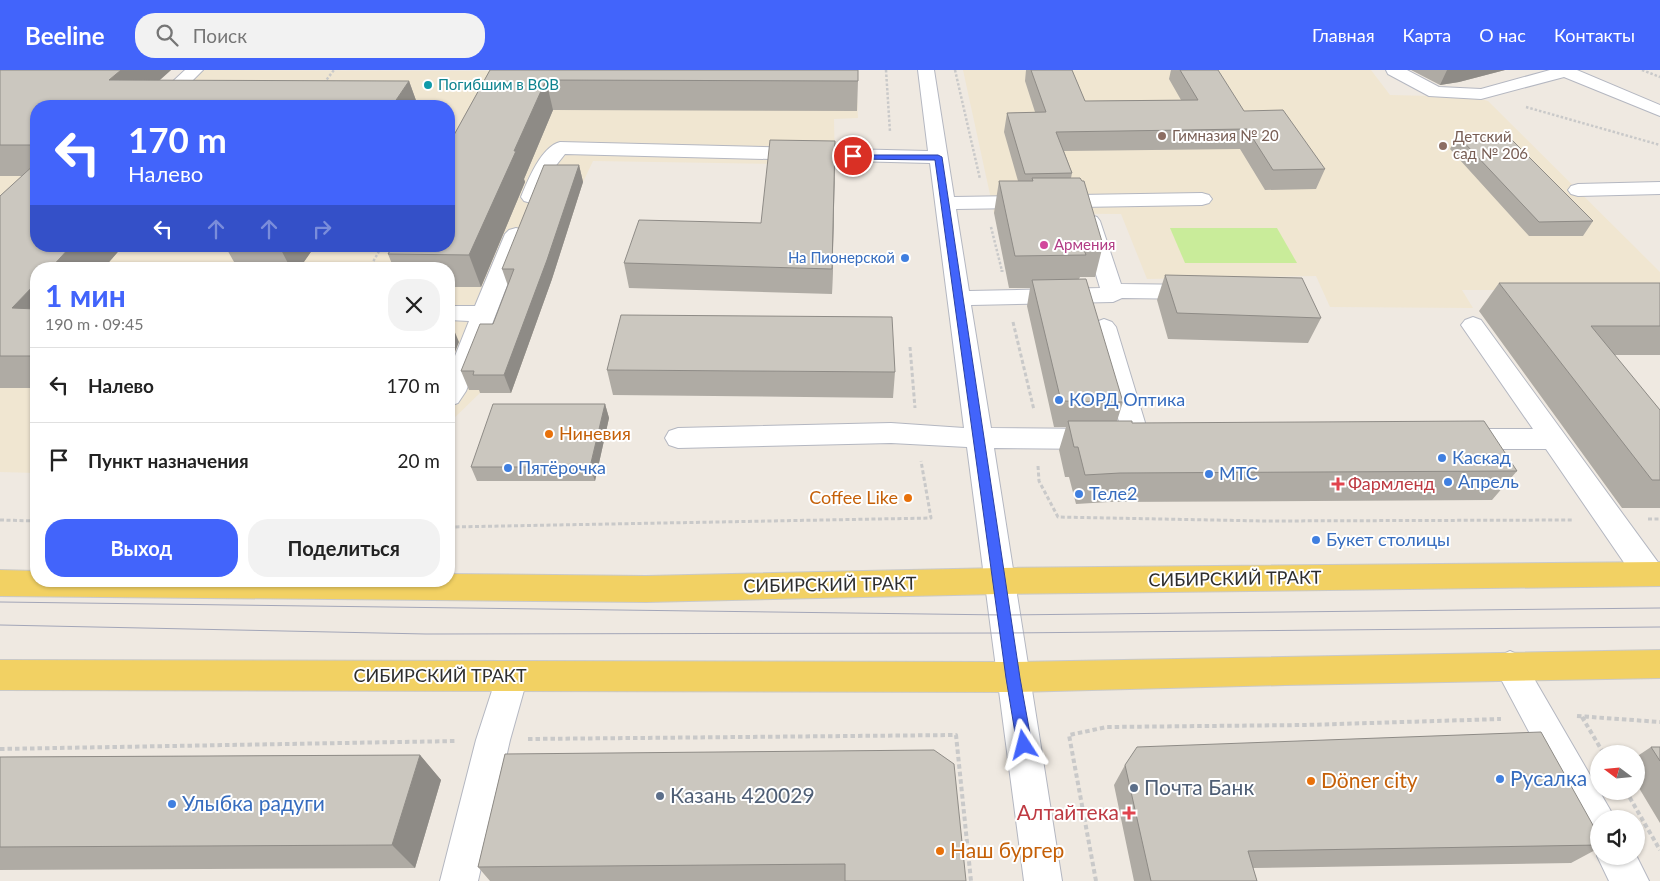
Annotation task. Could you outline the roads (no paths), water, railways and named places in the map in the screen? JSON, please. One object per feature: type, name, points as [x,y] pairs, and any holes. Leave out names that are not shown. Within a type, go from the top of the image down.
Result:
[{"type":"main road","name":"СИБИРСКИЙ ТРАКТ","points":[[455,586],[646,589],[999,581],[1654,574]]},
{"type":"main road","name":"СИБИРСКИЙ ТРАКТ","points":[[0,583],[30,583]]},
{"type":"main road","name":"СИБИРСКИЙ ТРАКТ","points":[[0,675],[1013,678],[1285,670],[1660,664]]},
{"type":"street","points":[[163,100],[195,70]]},
{"type":"street","points":[[926,70],[1043,881]]},
{"type":"street","points":[[1394,70],[1435,92],[1481,94],[1565,72],[1660,111]]},
{"type":"street","points":[[455,386],[541,172],[560,148],[938,157]]},
{"type":"street","points":[[1578,190],[1660,188]]},
{"type":"street","points":[[945,203],[1202,199]]},
{"type":"street","points":[[959,298],[1113,295],[1090,221]]},
{"type":"street","points":[[1112,291],[1220,292]]},
{"type":"street","points":[[455,313],[484,314]]},
{"type":"street","points":[[1473,325],[1610,519],[1654,574]]},
{"type":"street","points":[[678,438],[891,432],[979,438],[1147,439],[1104,327]]},
{"type":"street","points":[[1434,439],[1553,439]]},
{"type":"street","points":[[1510,666],[1590,810]]},
{"type":"street","points":[[459,881],[512,676]]},
{"type":"street","points":[[1621,865],[1630,881]]},
{"type":"tram line","points":[[0,602],[1004,615],[1660,608]]},
{"type":"tram line","points":[[0,625],[426,634],[1007,633],[1660,627]]},
{"type":"place","name":"Погибшим в ВОВ","points":[[428,85]]},
{"type":"place","name":"Гимназия № 20","points":[[1162,136]]},
{"type":"place","name":"Детский сад № 206","points":[[1443,146]]},
{"type":"place","name":"Армения","points":[[1044,245]]},
{"type":"place","name":"На Пионерской","points":[[905,258]]},
{"type":"place","name":"КОРД Оптика","points":[[1059,400]]},
{"type":"place","name":"Ниневия","points":[[549,434]]},
{"type":"place","name":"Каскад","points":[[1442,458]]},
{"type":"place","name":"Пятёрочка","points":[[508,468]]},
{"type":"place","name":"МТС","points":[[1209,474]]},
{"type":"place","name":"Апрель","points":[[1448,482]]},
{"type":"place","name":"Фармленд","points":[[1338,484]]},
{"type":"place","name":"Теле2","points":[[1079,494]]},
{"type":"place","name":"Coffee Like","points":[[908,498]]},
{"type":"place","name":"Букет столицы","points":[[1316,540]]},
{"type":"place","name":"Русалка","points":[[1500,779]]},
{"type":"place","name":"Döner city","points":[[1311,781]]},
{"type":"place","name":"Почта Банк","points":[[1134,788]]},
{"type":"place","name":"Казань 420029","points":[[660,796]]},
{"type":"place","name":"Улыбка радуги","points":[[172,804]]},
{"type":"place","name":"Алтайтека","points":[[1129,813]]},
{"type":"place","name":"Наш бургер","points":[[940,851]]}]
